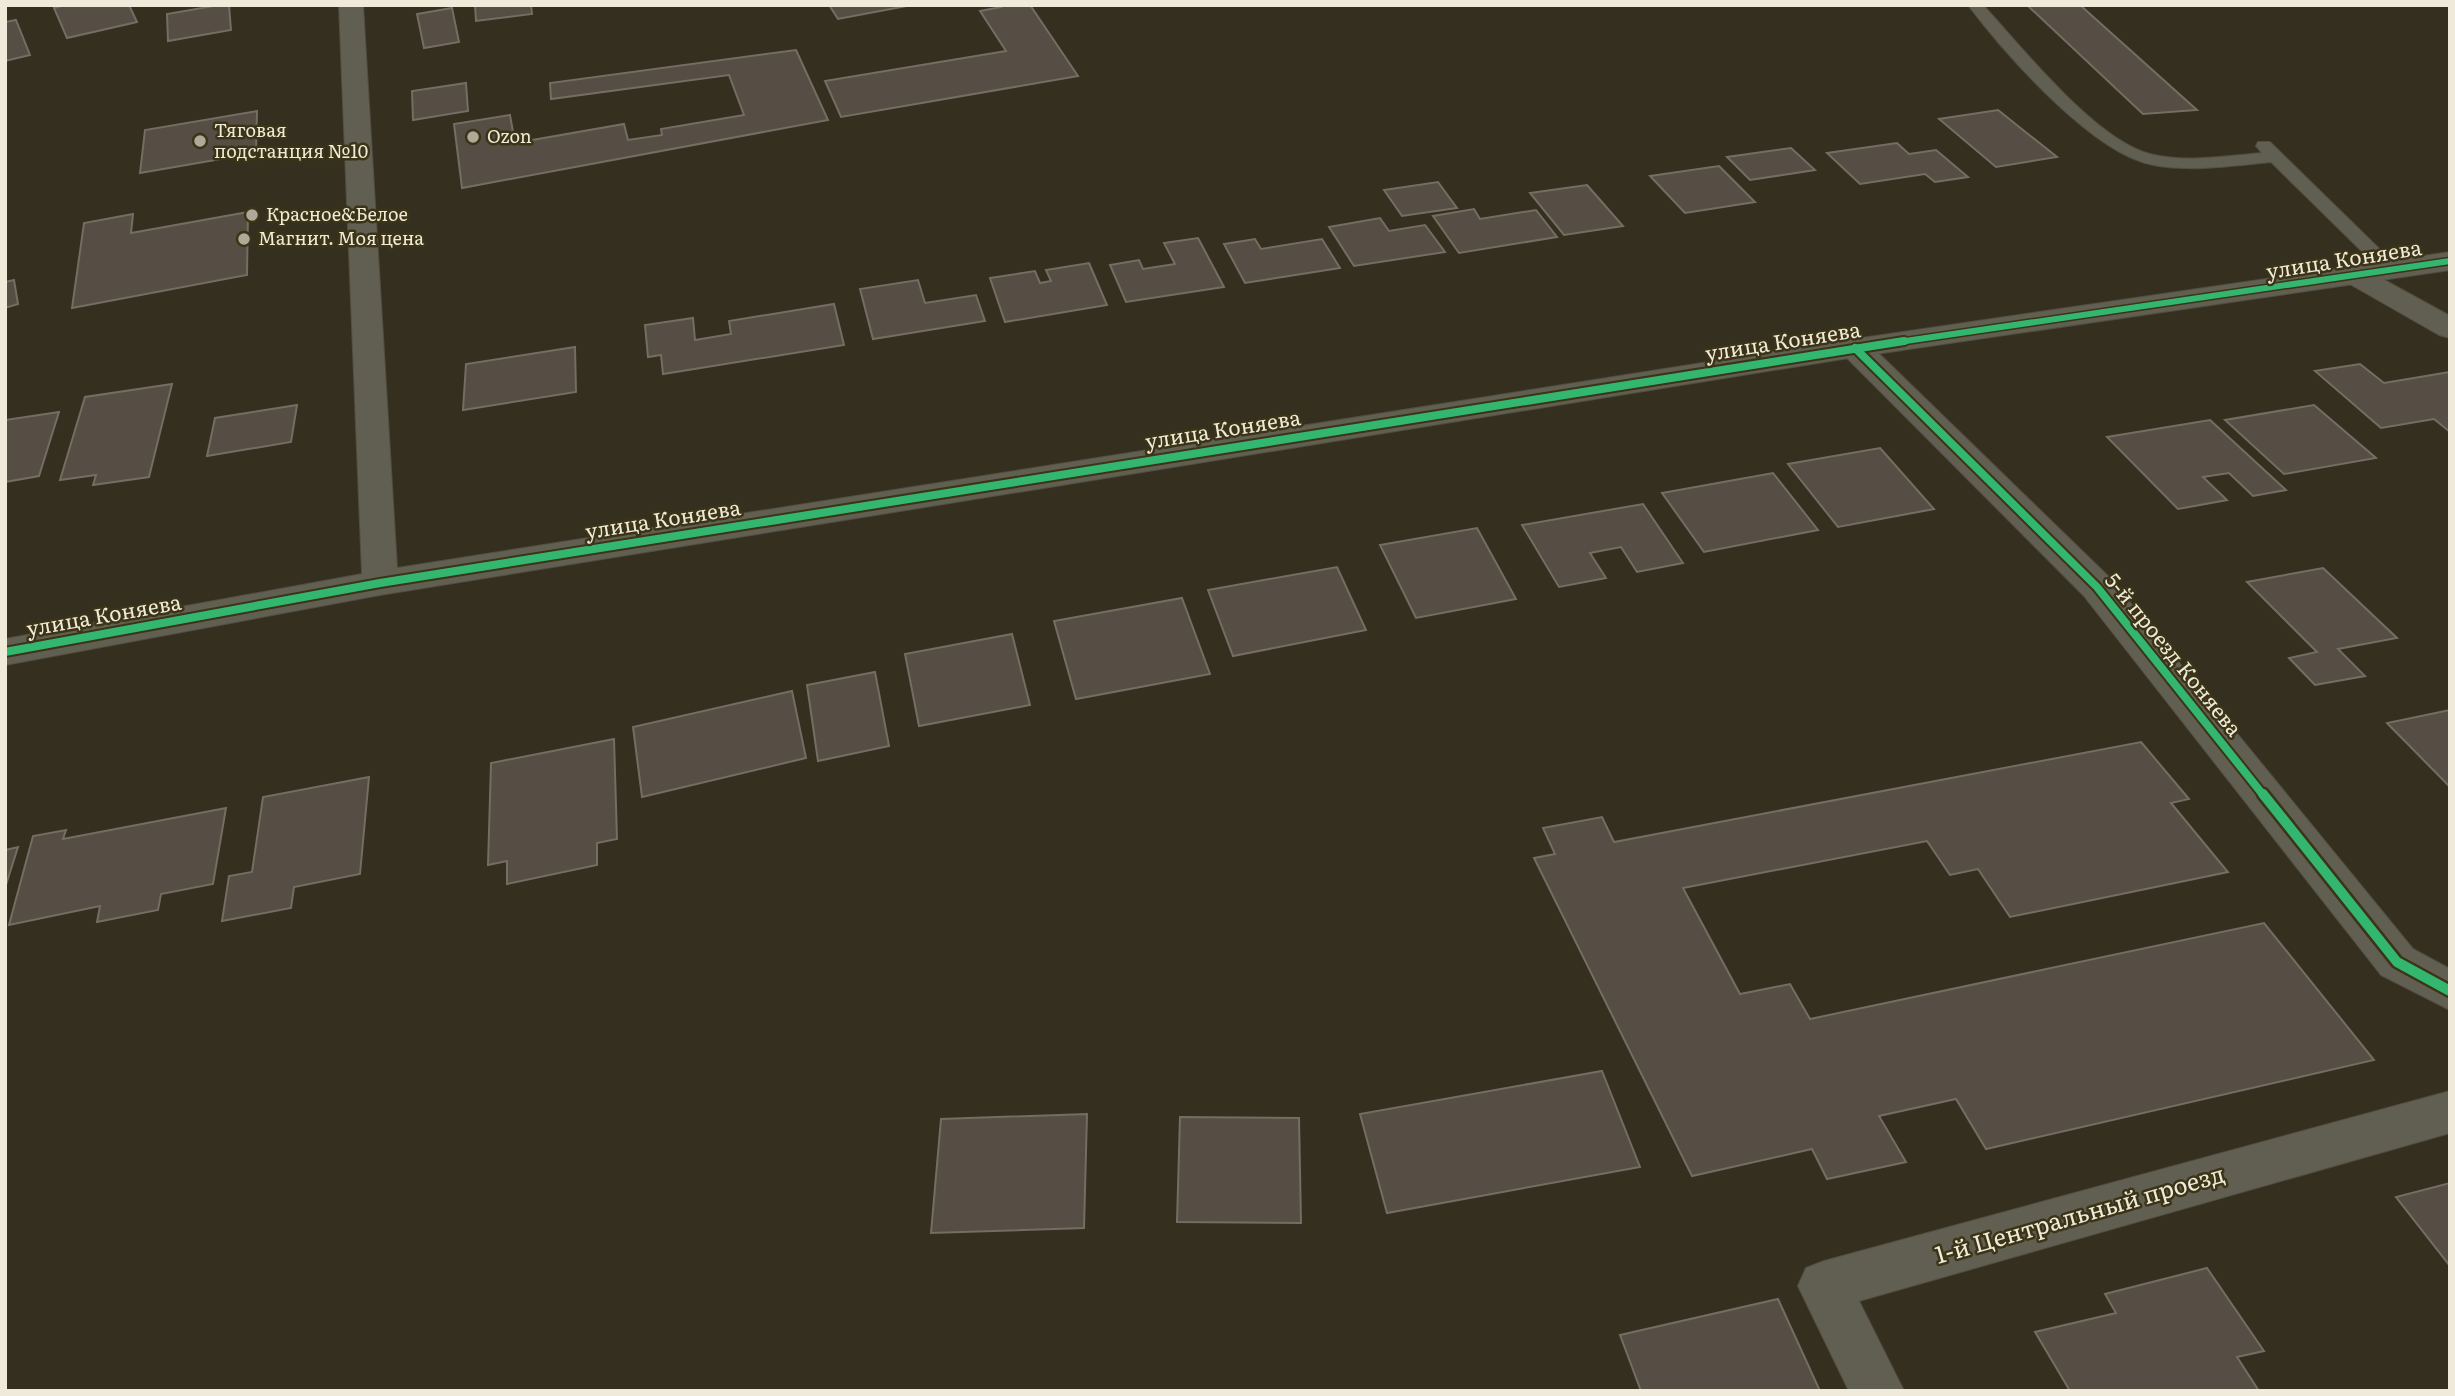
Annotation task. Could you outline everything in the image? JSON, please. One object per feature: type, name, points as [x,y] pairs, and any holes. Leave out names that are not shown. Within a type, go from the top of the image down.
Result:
[{"type":"street","points":[[351,5],[380,583]]},
{"type":"street","name":"улица Коняева","points":[[5,652],[380,583],[1855,348],[2358,277],[2450,261]]},
{"type":"street","points":[[2358,277],[2450,329]]},
{"type":"street","name":"5-й проезд Коняева","points":[[1855,348],[2097,587],[2398,962],[2450,991]]},
{"type":"street","name":"1-й Центральный проезд","points":[[1877,1391],[1824,1286],[2450,1112]]},
{"type":"lane","points":[[1975,5],[2102,137],[2136,155],[2181,163],[2275,157]]},
{"type":"lane","points":[[2258,141],[2393,271]]},
{"type":"building","points":[[65,5],[129,5],[137,22],[67,38],[54,8]]},
{"type":"building","points":[[229,5],[231,30],[168,41],[167,14]]},
{"type":"building","points":[[475,5],[531,5],[532,14],[476,21]]},
{"type":"building","points":[[829,5],[912,5],[838,19]]},
{"type":"building","points":[[1000,5],[1030,5],[1078,76],[841,117],[825,81],[1006,51],[980,11],[1001,7]]},
{"type":"building","points":[[2027,5],[2080,5],[2197,110],[2143,114]]},
{"type":"building","points":[[452,8],[459,42],[424,48],[417,14]]},
{"type":"building","points":[[16,20],[30,55],[5,61],[5,22]]},
{"type":"building","points":[[796,50],[828,120],[462,188],[454,124],[510,115],[515,143],[624,124],[628,140],[662,135],[661,129],[744,115],[729,75],[551,99],[550,83]]},
{"type":"building","points":[[466,83],[468,111],[413,120],[412,91]]},
{"type":"building","points":[[1998,110],[2057,157],[1996,167],[1939,119]]},
{"type":"building","name":"Тяговая подстанция №10","points":[[257,111],[256,153],[140,173],[145,130]]},
{"type":"building","points":[[1897,143],[1909,154],[1936,150],[1968,177],[1935,182],[1925,174],[1860,184],[1827,153]]},
{"type":"building","points":[[1791,148],[1815,170],[1750,180],[1727,157]]},
{"type":"building","points":[[1719,166],[1755,202],[1685,213],[1650,176]]},
{"type":"building","points":[[1438,182],[1457,208],[1402,216],[1384,190]]},
{"type":"building","points":[[1587,185],[1623,226],[1564,235],[1530,193]]},
{"type":"building","points":[[1474,209],[1480,219],[1536,210],[1557,237],[1459,253],[1433,216]]},
{"type":"building","points":[[248,212],[247,275],[72,308],[84,223],[133,214],[131,233]]},
{"type":"building","points":[[1380,218],[1389,231],[1425,225],[1445,252],[1354,266],[1329,227]]},
{"type":"building","points":[[1198,238],[1224,287],[1126,302],[1110,265],[1139,260],[1143,269],[1175,264],[1164,243]]},
{"type":"building","points":[[1255,239],[1261,249],[1322,239],[1340,268],[1245,283],[1224,244]]},
{"type":"building","points":[[1089,263],[1107,305],[1005,322],[990,278],[1035,271],[1040,283],[1051,281],[1046,270]]},
{"type":"building","points":[[14,280],[18,304],[5,308],[5,282]]},
{"type":"building","points":[[918,280],[925,303],[976,295],[985,321],[873,339],[860,289]]},
{"type":"building","points":[[834,304],[844,345],[663,374],[661,355],[648,357],[645,325],[693,318],[695,340],[731,334],[729,321]]},
{"type":"building","points":[[575,347],[576,392],[463,410],[466,364]]},
{"type":"building","points":[[2360,364],[2384,383],[2450,372],[2450,432],[2434,419],[2381,428],[2315,371]]},
{"type":"building","points":[[172,384],[149,477],[93,485],[96,475],[60,480],[85,397]]},
{"type":"building","points":[[297,405],[291,442],[207,456],[215,418]]},
{"type":"building","points":[[2314,405],[2376,458],[2284,474],[2225,420]]},
{"type":"building","points":[[59,412],[39,476],[5,482],[5,420]]},
{"type":"building","points":[[2210,420],[2286,490],[2253,496],[2229,473],[2203,477],[2227,500],[2178,509],[2107,437]]},
{"type":"building","points":[[1880,448],[1934,509],[1838,527],[1788,464]]},
{"type":"building","points":[[1773,473],[1818,530],[1704,552],[1662,493]]},
{"type":"building","points":[[1643,504],[1683,563],[1637,572],[1621,547],[1590,553],[1606,578],[1559,587],[1522,525]]},
{"type":"building","points":[[1477,528],[1516,599],[1416,618],[1380,545]]},
{"type":"building","points":[[1337,567],[1366,630],[1233,656],[1208,590]]},
{"type":"building","points":[[2323,568],[2397,638],[2338,649],[2365,676],[2315,685],[2289,658],[2317,652],[2247,582]]},
{"type":"building","points":[[1182,598],[1210,674],[1076,699],[1054,621]]},
{"type":"building","points":[[1012,634],[1030,705],[919,726],[905,654]]},
{"type":"building","points":[[875,672],[889,746],[818,761],[807,685]]},
{"type":"building","points":[[792,691],[806,758],[642,797],[633,727]]},
{"type":"building","points":[[2450,710],[2450,787],[2387,723]]},
{"type":"building","points":[[614,739],[617,839],[597,843],[597,865],[507,884],[507,861],[488,865],[491,763]]},
{"type":"building","points":[[2141,742],[2189,799],[2171,803],[2228,872],[2010,917],[1978,869],[1950,875],[1927,841],[1683,888],[1740,994],[1790,984],[1810,1019],[2264,923],[2374,1060],[1986,1149],[1956,1099],[1879,1116],[1906,1162],[1827,1179],[1812,1149],[1692,1176],[1534,858],[1555,854],[1543,828],[1602,817],[1614,842]]},
{"type":"building","points":[[369,777],[360,874],[294,887],[291,908],[222,921],[229,876],[252,872],[263,797]]},
{"type":"building","points":[[226,808],[213,884],[161,894],[158,910],[97,922],[100,906],[9,925],[33,836],[66,830],[63,839]]},
{"type":"building","points":[[18,847],[5,888],[5,850]]},
{"type":"building","points":[[1602,1071],[1640,1167],[1387,1213],[1360,1114]]},
{"type":"building","points":[[1087,1114],[1084,1228],[931,1233],[941,1119]]},
{"type":"building","points":[[1180,1117],[1299,1118],[1301,1223],[1177,1222]]},
{"type":"building","points":[[2450,1183],[2450,1266],[2396,1197]]},
{"type":"building","points":[[2207,1268],[2264,1351],[2237,1357],[2259,1391],[2070,1391],[2035,1332],[2116,1313],[2105,1294]]},
{"type":"building","points":[[1778,1299],[1820,1391],[1641,1391],[1620,1335]]},
{"type":"cycle path","points":[[5,652],[380,583],[1855,348],[2450,261]]},
{"type":"cycle path","points":[[1855,348],[2097,587],[2397,962],[2450,991]]},
{"type":"place","name":"Ozon","points":[[473,137]]},
{"type":"place","name":"Тяговая подстанция №10","points":[[200,141]]},
{"type":"place","name":"Красное&Белое","points":[[252,215]]},
{"type":"place","name":"Магнит. Моя цена","points":[[244,239]]}]
